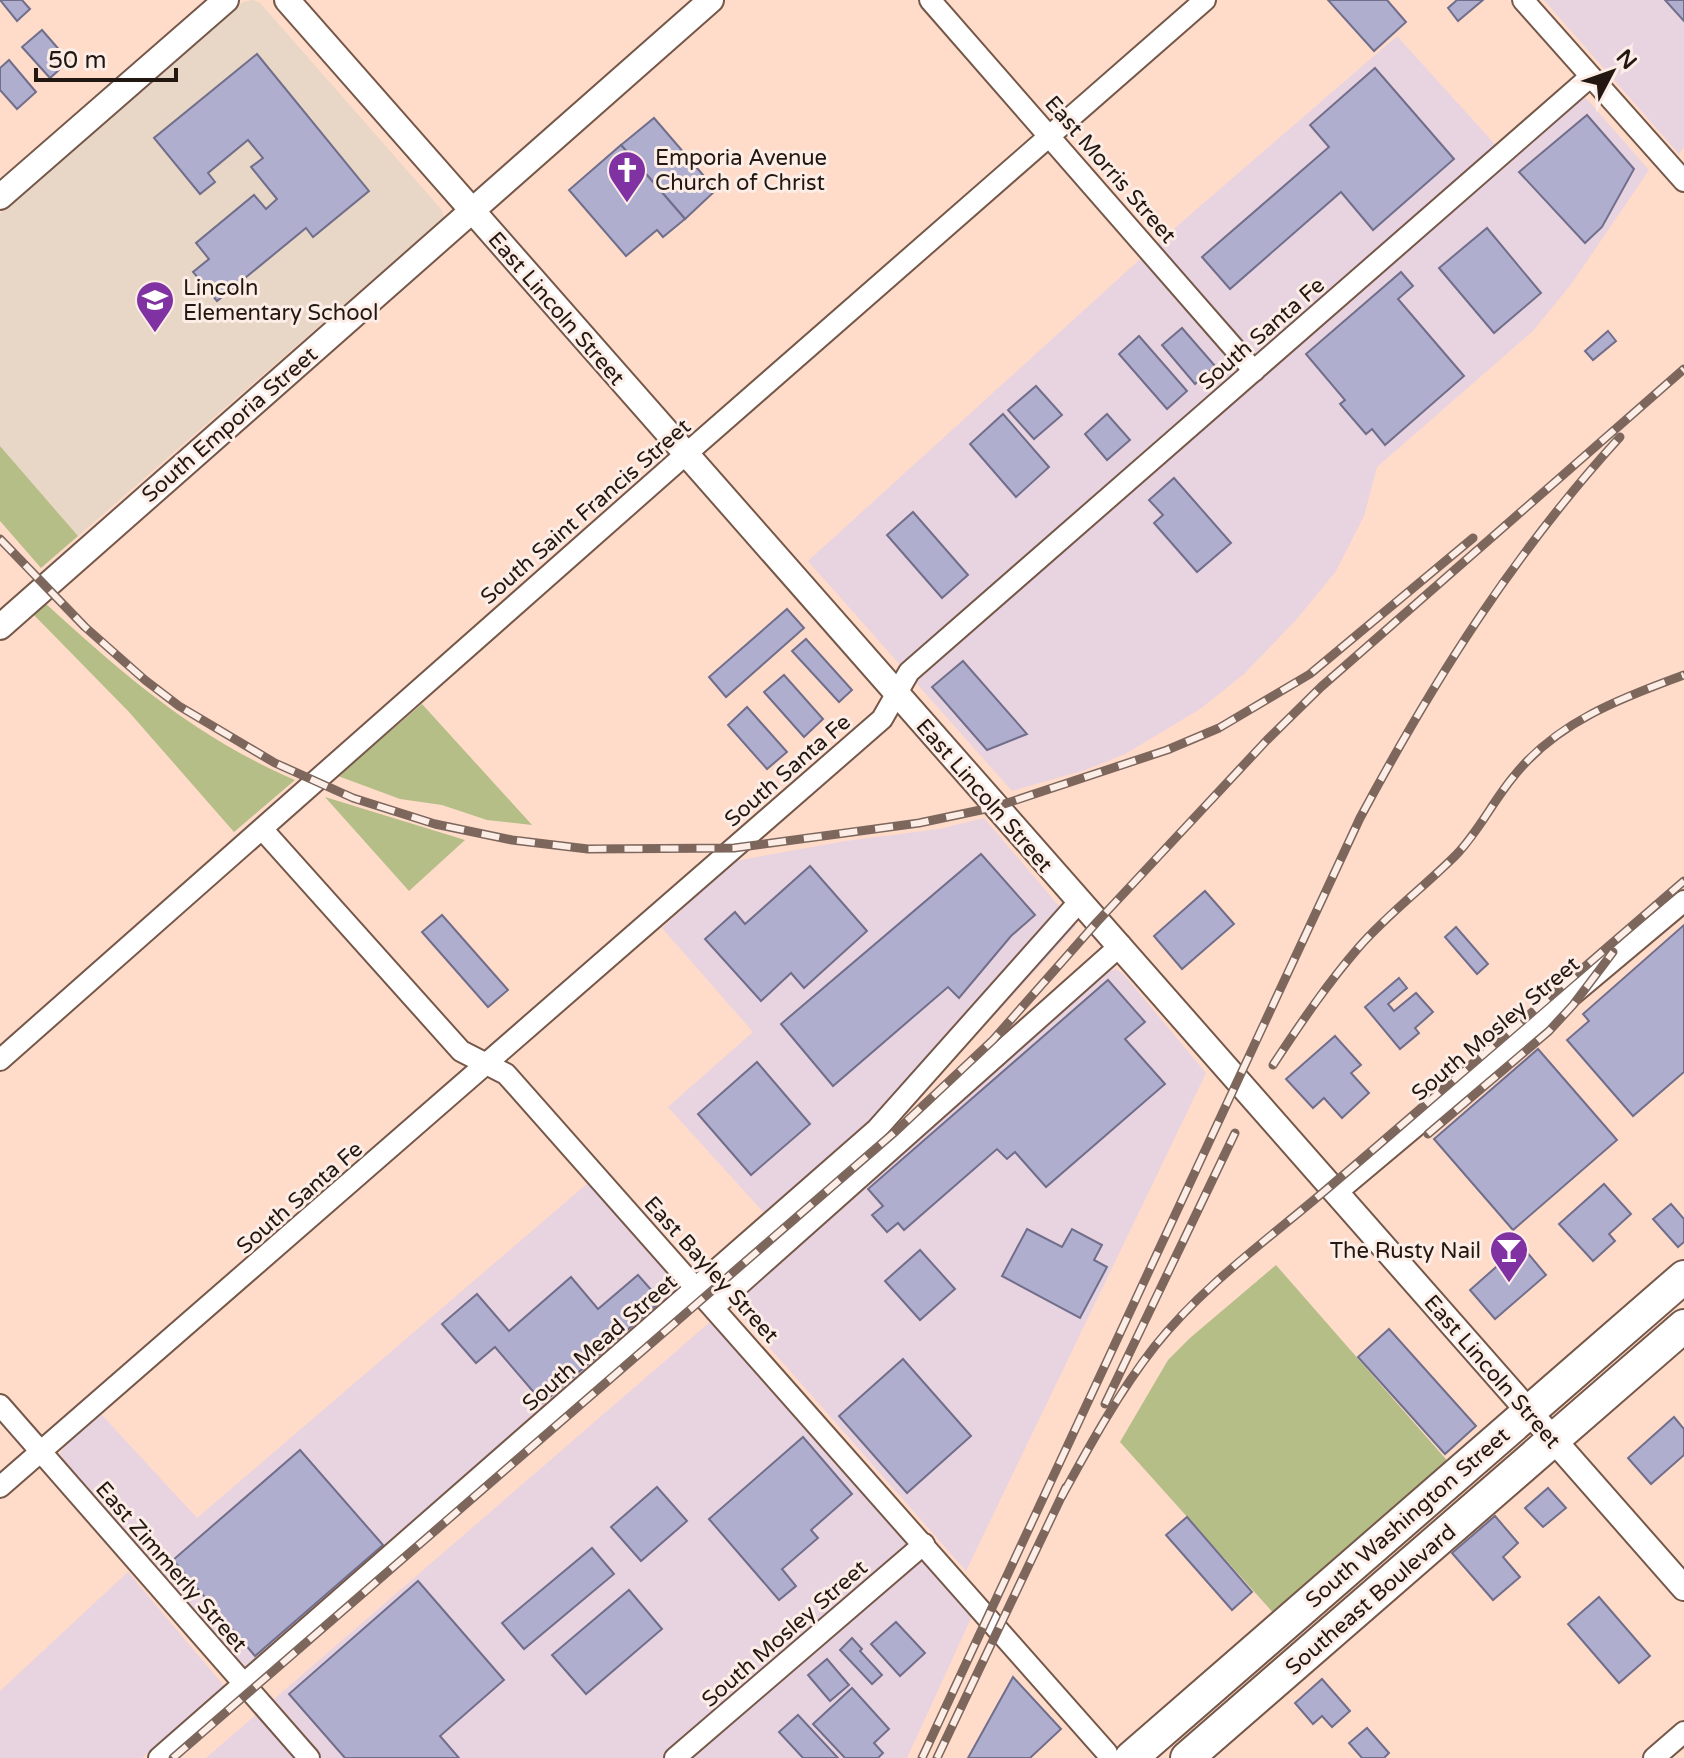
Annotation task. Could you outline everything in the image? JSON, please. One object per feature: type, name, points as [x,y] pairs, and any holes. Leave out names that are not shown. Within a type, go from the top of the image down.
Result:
[{"type":"main road","name":"South Washington Street","points":[[1131,1758],[1684,1277]]},
{"type":"main road","points":[[1553,1440],[1684,1326]]},
{"type":"main road","name":"Southeast Boulevard","points":[[1187,1758],[1553,1440]]},
{"type":"street","points":[[0,197],[226,0]]},
{"type":"street","name":"East Lincoln Street","points":[[287,0],[1684,1588]]},
{"type":"street","name":"South Emporia Street","points":[[0,627],[711,0]]},
{"type":"street","name":"East Morris Street","points":[[930,0],[1254,371]]},
{"type":"street","name":"South Saint Francis Street","points":[[0,1060],[1205,0]]},
{"type":"street","points":[[1523,0],[1684,181]]},
{"type":"street","name":"South Santa Fe","points":[[0,1487],[882,719],[909,672],[1590,77]]},
{"type":"street","name":"East Bayley Street","points":[[263,830],[461,1051],[506,1074],[924,1544],[1088,1731],[1108,1758]]},
{"type":"street","name":"South Mosley Street","points":[[1337,1192],[1684,901]]},
{"type":"street","name":"South Mead Street","points":[[159,1758],[877,1129],[1079,902]]},
{"type":"street","points":[[714,1307],[1121,945]]},
{"type":"street","name":"East Zimmerly Street","points":[[0,1405],[309,1758]]},
{"type":"street","name":"South Mosley Street","points":[[675,1758],[924,1544]]},
{"type":"street","points":[[1654,1758],[1684,1732]]},
{"type":"shaded area","name":"Lincoln Elementary School","points":[[253,0],[260,3],[441,209],[444,217],[78,536],[0,446],[0,214],[243,2]]},
{"type":"shaded area","points":[[1544,0],[1684,0],[1684,147],[1679,154]]},
{"type":"shaded area","points":[[1397,36],[1510,161],[1577,100],[1586,98],[1649,170],[1572,283],[1533,331],[1377,467],[1364,516],[1336,571],[1296,620],[1244,674],[1200,709],[1125,754],[1085,770],[1012,791],[808,561],[1160,241]]},
{"type":"shaded area","points":[[984,818],[1076,926],[914,1104],[776,1226],[668,1107],[753,1032],[662,928],[734,861],[846,841],[939,829]]},
{"type":"shaded area","points":[[1116,969],[1206,1073],[966,1571],[733,1306],[738,1298],[1107,972]]},
{"type":"shaded area","points":[[588,1183],[683,1290],[247,1669],[65,1461],[60,1454],[64,1447],[100,1413],[197,1518]]},
{"type":"shaded area","points":[[710,1322],[973,1614],[907,1758],[206,1758]]},
{"type":"shaded area","points":[[128,1572],[224,1686],[142,1758],[0,1758],[0,1691]]},
{"type":"green space","points":[[0,446],[78,536],[41,568],[0,521]]},
{"type":"green space","points":[[45,603],[162,703],[225,744],[295,780],[234,832],[129,712],[32,613]]},
{"type":"green space","points":[[422,704],[532,825],[487,820],[442,805],[400,799],[338,776]]},
{"type":"green space","points":[[325,797],[465,840],[409,891]]},
{"type":"green space","points":[[1276,1265],[1451,1465],[1276,1616],[1120,1442],[1168,1360]]},
{"type":"building","points":[[0,0],[22,0],[30,9],[17,21]]},
{"type":"building","points":[[1328,0],[1387,0],[1406,22],[1374,51]]},
{"type":"building","points":[[1457,0],[1483,0],[1458,21],[1448,8]]},
{"type":"building","points":[[1665,0],[1684,0],[1684,21]]},
{"type":"building","points":[[42,30],[69,61],[50,78],[22,47]]},
{"type":"building","points":[[257,54],[369,191],[313,237],[306,228],[217,301],[193,272],[209,259],[196,243],[254,195],[266,209],[277,199],[251,167],[263,158],[248,140],[208,173],[215,182],[200,194],[154,138]]},
{"type":"building","points":[[9,60],[36,92],[17,109],[0,90],[0,68]]},
{"type":"building","points":[[1375,68],[1454,159],[1373,230],[1341,192],[1230,289],[1202,257],[1329,147],[1310,125]]},
{"type":"building","points":[[1587,115],[1634,169],[1602,227],[1585,243],[1519,172]]},
{"type":"building","points":[[654,118],[716,190],[685,219],[621,145]]},
{"type":"building","name":"Emporia Avenue Church of Christ","points":[[621,145],[685,219],[663,237],[657,230],[626,256],[569,190]]},
{"type":"building","points":[[1487,228],[1541,293],[1494,333],[1439,268]]},
{"type":"building","points":[[1401,272],[1413,286],[1398,299],[1464,376],[1385,445],[1372,429],[1366,434],[1340,404],[1345,400],[1306,354]]},
{"type":"building","points":[[1182,328],[1215,366],[1195,384],[1162,345]]},
{"type":"building","points":[[1608,331],[1616,341],[1593,360],[1585,351]]},
{"type":"building","points":[[1139,336],[1187,391],[1167,409],[1119,354]]},
{"type":"building","points":[[1036,386],[1062,415],[1034,439],[1008,410]]},
{"type":"building","points":[[1003,414],[1049,467],[1016,497],[970,444]]},
{"type":"building","points":[[1107,414],[1130,440],[1107,460],[1085,434]]},
{"type":"building","points":[[1174,478],[1231,543],[1197,572],[1154,523],[1163,515],[1149,500]]},
{"type":"building","points":[[913,512],[968,575],[942,598],[887,535]]},
{"type":"building","points":[[787,609],[804,628],[726,697],[709,677]]},
{"type":"building","points":[[806,639],[852,690],[839,702],[792,651]]},
{"type":"building","points":[[963,661],[1027,734],[987,750],[932,687]]},
{"type":"building","points":[[784,675],[823,719],[804,737],[764,692]]},
{"type":"building","points":[[747,707],[787,752],[767,769],[728,725]]},
{"type":"building","points":[[981,854],[1035,915],[1011,936],[959,998],[948,987],[833,1086],[781,1024]]},
{"type":"building","points":[[810,866],[867,931],[804,988],[791,973],[761,1001],[705,939],[735,912],[745,924]]},
{"type":"building","points":[[1205,891],[1234,924],[1182,969],[1154,936]]},
{"type":"building","points":[[442,915],[508,990],[488,1007],[422,932]]},
{"type":"building","points":[[1684,925],[1684,1072],[1633,1116],[1567,1040],[1589,1021],[1583,1014]]},
{"type":"building","points":[[1456,927],[1488,964],[1477,974],[1445,937]]},
{"type":"building","points":[[1399,978],[1407,988],[1388,1004],[1394,1011],[1416,993],[1433,1012],[1415,1028],[1419,1033],[1400,1049],[1365,1007]]},
{"type":"building","points":[[1108,980],[1145,1022],[1125,1039],[1165,1084],[1046,1187],[1015,1152],[1007,1159],[997,1149],[904,1230],[898,1223],[887,1232],[872,1215],[883,1206],[868,1189]]},
{"type":"building","points":[[1335,1036],[1361,1065],[1351,1073],[1369,1093],[1342,1118],[1324,1098],[1313,1108],[1286,1079]]},
{"type":"building","points":[[1538,1049],[1617,1140],[1513,1230],[1434,1139]]},
{"type":"building","points":[[757,1062],[810,1124],[751,1175],[698,1114]]},
{"type":"building","points":[[1604,1184],[1631,1214],[1609,1234],[1615,1241],[1593,1261],[1559,1224]]},
{"type":"building","points":[[1671,1204],[1684,1219],[1684,1242],[1678,1247],[1653,1219]]},
{"type":"building","points":[[1027,1229],[1062,1247],[1072,1229],[1102,1245],[1094,1260],[1107,1267],[1080,1318],[1002,1276]]},
{"type":"building","points":[[1521,1245],[1546,1275],[1495,1319],[1470,1290]]},
{"type":"building","points":[[920,1250],[955,1289],[920,1320],[885,1281]]},
{"type":"building","points":[[638,1275],[661,1301],[543,1403],[495,1347],[476,1363],[442,1324],[477,1294],[509,1331],[571,1277],[598,1309]]},
{"type":"building","points":[[1389,1329],[1476,1426],[1445,1454],[1358,1357]]},
{"type":"building","points":[[903,1359],[971,1436],[907,1493],[839,1416]]},
{"type":"building","points":[[1674,1417],[1684,1429],[1684,1455],[1651,1484],[1628,1458]]},
{"type":"building","points":[[803,1437],[852,1494],[811,1530],[818,1538],[782,1569],[796,1586],[779,1600],[709,1519]]},
{"type":"building","points":[[300,1450],[383,1545],[255,1656],[173,1560]]},
{"type":"building","points":[[657,1487],[687,1521],[641,1561],[611,1527]]},
{"type":"building","points":[[1548,1488],[1566,1508],[1543,1527],[1525,1508]]},
{"type":"building","points":[[1495,1516],[1518,1543],[1503,1557],[1520,1577],[1493,1600],[1452,1553]]},
{"type":"building","points":[[1187,1517],[1252,1592],[1232,1610],[1166,1535]]},
{"type":"building","points":[[592,1548],[614,1574],[524,1649],[502,1623]]},
{"type":"building","points":[[418,1581],[504,1680],[440,1736],[459,1758],[345,1758],[289,1694]]},
{"type":"building","points":[[629,1590],[662,1629],[586,1694],[552,1655]]},
{"type":"building","points":[[1599,1597],[1650,1656],[1619,1683],[1568,1624]]},
{"type":"building","points":[[896,1622],[925,1653],[900,1676],[871,1644]]},
{"type":"building","points":[[852,1638],[882,1675],[872,1684],[840,1650]]},
{"type":"building","points":[[827,1659],[849,1685],[830,1701],[808,1675]]},
{"type":"building","points":[[1013,1677],[1061,1729],[1030,1758],[968,1758]]},
{"type":"building","points":[[1322,1679],[1350,1711],[1332,1727],[1322,1716],[1313,1724],[1295,1703]]},
{"type":"building","points":[[852,1688],[889,1729],[874,1743],[883,1753],[878,1758],[845,1758],[813,1724]]},
{"type":"building","points":[[798,1715],[838,1758],[803,1758],[779,1732]]},
{"type":"building","points":[[1367,1728],[1389,1753],[1384,1758],[1362,1758],[1349,1743]]},
{"type":"railway","points":[[173,1758],[896,1131],[993,1040],[1097,922],[1267,740],[1321,687],[1684,369]]},
{"type":"railway","points":[[922,1758],[1360,818],[1417,717],[1478,619],[1545,526],[1620,437]]},
{"type":"railway","points":[[0,539],[85,627],[145,680],[179,706],[275,763],[353,798],[435,824],[512,840],[588,849],[734,848],[919,823],[995,807],[1167,750],[1219,728],[1310,674],[1473,538]]},
{"type":"railway","points":[[1273,1065],[1347,961],[1382,923],[1456,855],[1531,757],[1570,726],[1592,714],[1684,675]]},
{"type":"railway","points":[[1062,1496],[1129,1382],[1155,1346],[1196,1301],[1684,881]]},
{"type":"railway","points":[[1428,1134],[1549,1031],[1613,952]]},
{"type":"railway","points":[[1105,1404],[1235,1133]]},
{"type":"railway","points":[[937,1758],[1066,1487]]},
{"type":"place","name":"Emporia Avenue Church of Christ","points":[[627,204]]},
{"type":"place","name":"Lincoln Elementary School","points":[[155,334]]},
{"type":"place","name":"The Rusty Nail","points":[[1509,1284]]}]
